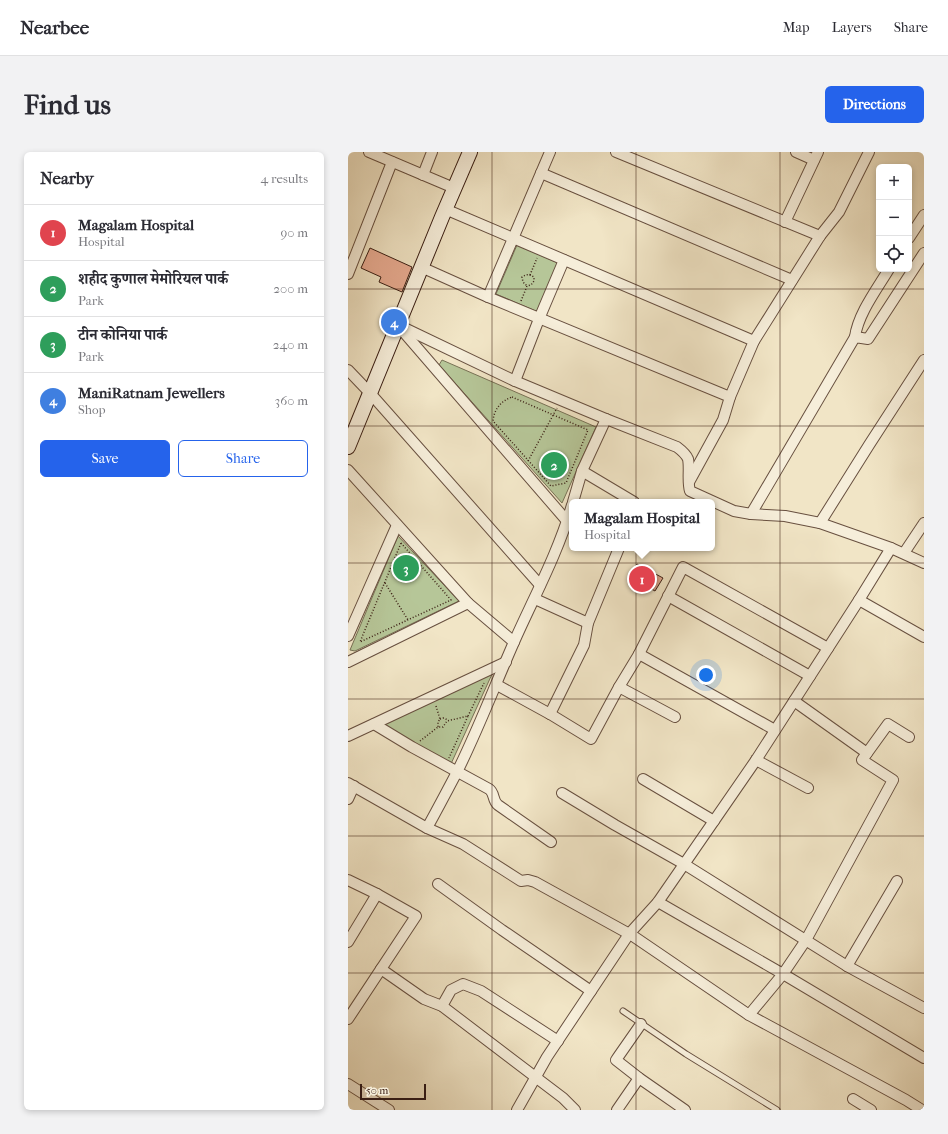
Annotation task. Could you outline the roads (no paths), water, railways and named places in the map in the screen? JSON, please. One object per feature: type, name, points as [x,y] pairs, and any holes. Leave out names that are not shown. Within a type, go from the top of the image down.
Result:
[{"type":"street","points":[[369,152],[454,188]]},
{"type":"street","points":[[423,175],[432,152]]},
{"type":"street","points":[[348,447],[445,209],[470,152]]},
{"type":"street","points":[[488,297],[550,152]]},
{"type":"street","points":[[616,152],[629,154],[820,236]]},
{"type":"street","points":[[785,222],[816,156],[796,152]]},
{"type":"street","points":[[688,483],[723,420],[730,397],[754,341],[820,236],[839,212],[868,152]]},
{"type":"street","points":[[348,272],[392,162]]},
{"type":"street","points":[[541,173],[792,280]]},
{"type":"street","points":[[445,209],[754,341]]},
{"type":"street","points":[[910,236],[924,215]]},
{"type":"street","points":[[855,337],[868,339],[924,253]]},
{"type":"street","points":[[515,381],[564,260]]},
{"type":"street","points":[[421,268],[539,319],[730,397]]},
{"type":"street","points":[[751,514],[855,337],[862,314],[887,272]]},
{"type":"street","points":[[398,325],[515,381],[677,447],[688,459],[688,483],[690,491],[708,499]]},
{"type":"street","points":[[398,325],[567,521]]},
{"type":"street","points":[[820,523],[924,360]]},
{"type":"street","points":[[348,370],[540,585]]},
{"type":"street","points":[[574,499],[582,471],[606,419]]},
{"type":"street","points":[[348,470],[468,604],[514,642]]},
{"type":"street","points":[[582,471],[629,499]]},
{"type":"street","points":[[715,502],[734,511],[751,514],[785,516],[820,523],[891,548],[924,563]]},
{"type":"street","points":[[427,828],[457,772],[497,685],[514,642],[535,599],[569,515]]},
{"type":"street","points":[[904,553],[924,523]]},
{"type":"street","points":[[348,636],[397,525]]},
{"type":"street","points":[[518,1110],[535,1077],[591,991],[629,934],[658,902],[756,760],[891,548]]},
{"type":"street","points":[[550,714],[584,645],[588,623],[618,551]]},
{"type":"street","points":[[497,685],[550,714],[591,739],[639,654],[682,567],[828,648]]},
{"type":"street","points":[[668,596],[810,676]]},
{"type":"street","points":[[535,599],[588,623]]},
{"type":"street","points":[[859,600],[924,637]]},
{"type":"street","points":[[348,662],[468,604]]},
{"type":"street","points":[[639,654],[775,730]]},
{"type":"street","points":[[348,736],[506,662]]},
{"type":"street","points":[[619,687],[674,717]]},
{"type":"street","points":[[794,701],[867,753]]},
{"type":"street","points":[[374,724],[412,747],[492,791],[495,802],[498,805],[550,842]]},
{"type":"street","points":[[749,1016],[783,974],[806,940],[893,780],[862,760],[888,724],[909,737]]},
{"type":"street","points":[[756,760],[808,788]]},
{"type":"street","points":[[643,779],[714,821]]},
{"type":"street","points":[[348,799],[351,785],[427,828],[463,844],[521,881],[528,880],[535,882],[629,934],[749,1016],[922,1110]]},
{"type":"street","points":[[562,793],[684,864],[847,966],[924,1008]]},
{"type":"street","points":[[348,880],[416,916],[348,1019]]},
{"type":"street","points":[[847,966],[897,881]]},
{"type":"street","points":[[438,884],[591,991]]},
{"type":"street","points":[[348,942],[377,894]]},
{"type":"street","points":[[658,902],[924,1058]]},
{"type":"street","points":[[381,969],[424,998],[442,1006],[563,1098],[575,1110]]},
{"type":"street","points":[[442,1006],[451,990],[463,984],[481,991],[558,1041]]},
{"type":"street","points":[[642,1024],[616,1060],[684,1110]]},
{"type":"street","points":[[617,1110],[639,1078]]},
{"type":"street","points":[[348,1084],[389,1110]]},
{"type":"street","points":[[853,1099],[871,1110]]},
{"type":"lane","points":[[623,1011],[686,1054],[778,1110]]},
{"type":"place","name":"ManiRatnam Jewellers","points":[[394,322]]},
{"type":"place","name":"शहीद कुणाल मेमोरियल पार्क","points":[[554,465]]},
{"type":"place","name":"टीन कोनिया पार्क","points":[[406,568]]},
{"type":"place","name":"Magalam Hospital","points":[[642,579]]}]
